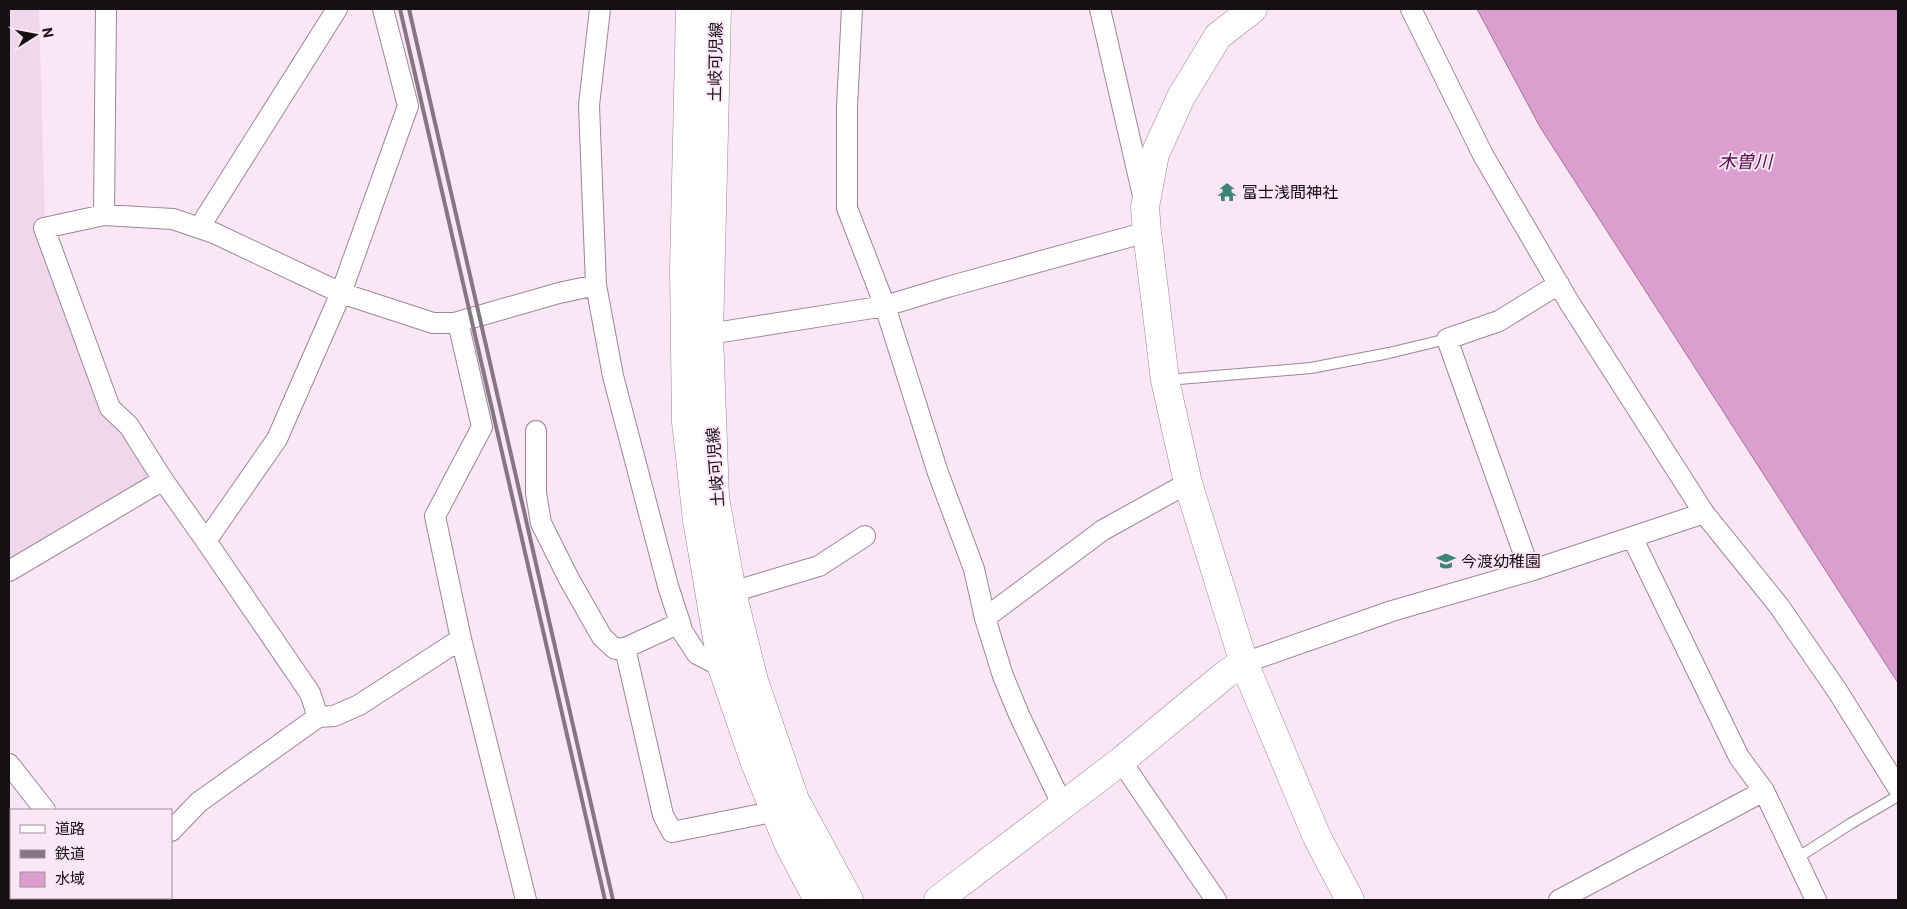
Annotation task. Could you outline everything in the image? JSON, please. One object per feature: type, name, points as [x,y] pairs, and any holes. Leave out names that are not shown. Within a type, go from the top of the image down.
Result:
[{"type":"main road","name":"土岐可児線","points":[[690,9],[684,269],[686,422],[697,520],[722,667],[755,763],[789,845],[818,900]]},
{"type":"main road","name":"土岐可児線","points":[[717,9],[709,334],[715,498],[732,592],[754,681],[795,800],[849,900]]},
{"type":"main road","points":[[1253,9],[1218,36],[1181,97],[1155,154],[1146,219],[1165,380],[1188,483],[1244,663],[1317,837],[1350,900]]},
{"type":"main road","points":[[938,900],[1121,761],[1226,674],[1244,663]]},
{"type":"street","points":[[104,216],[106,9]]},
{"type":"street","points":[[198,228],[337,9]]},
{"type":"street","points":[[206,541],[277,439],[341,293],[408,106],[383,9]]},
{"type":"street","points":[[600,9],[589,105],[596,285],[613,376],[668,586],[682,631],[697,654],[722,667]]},
{"type":"street","points":[[852,9],[848,107],[847,208],[885,306],[938,474],[974,569],[985,618],[1003,676],[1020,717],[1063,806]]},
{"type":"street","points":[[709,334],[885,306],[1146,219],[1100,9]]},
{"type":"street","points":[[1411,9],[1483,155],[1569,302],[1704,513],[1779,606],[1838,692],[1898,788]]},
{"type":"street","points":[[318,717],[310,694],[129,426],[110,408],[44,228],[104,216],[173,219],[214,233],[341,293],[433,322],[454,323],[596,285]]},
{"type":"street","points":[[1530,571],[1447,339],[1499,320],[1559,284]]},
{"type":"street","points":[[458,322],[482,427],[435,516],[461,639],[526,900]]},
{"type":"street","points":[[536,431],[536,493],[541,523],[569,579],[602,637],[615,649],[625,648],[680,623]]},
{"type":"street","points":[[9,571],[164,480]]},
{"type":"street","points":[[985,618],[1103,530],[1188,483]]},
{"type":"street","points":[[1244,663],[1392,611],[1530,571],[1704,513]]},
{"type":"street","points":[[732,592],[818,566],[865,536]]},
{"type":"street","points":[[1632,537],[1739,757],[1764,791],[1816,900]]},
{"type":"street","points":[[172,830],[199,802],[318,717],[334,716],[359,704],[461,639]]},
{"type":"street","points":[[625,648],[663,815],[672,832],[762,814],[773,806]]},
{"type":"street","points":[[1121,761],[1216,900]]},
{"type":"street","points":[[9,764],[44,809]]},
{"type":"street","points":[[1559,900],[1764,791]]},
{"type":"lane","points":[[1165,380],[1311,368],[1389,353],[1447,339]]},
{"type":"lane","points":[[1797,858],[1898,796]]},
{"type":"shaded area","points":[[9,9],[39,9],[45,228],[110,408],[163,480],[9,571]]},
{"type":"water","name":"木曽川","points":[[1477,9],[1898,9],[1898,683],[1540,127]]},
{"type":"railway","points":[[400,9],[605,900]]},
{"type":"railway","points":[[409,9],[613,900]]},
{"type":"place","name":"富士浅間神社","points":[[1227,192]]},
{"type":"place","name":"今渡幼稚園","points":[[1446,561]]}]
